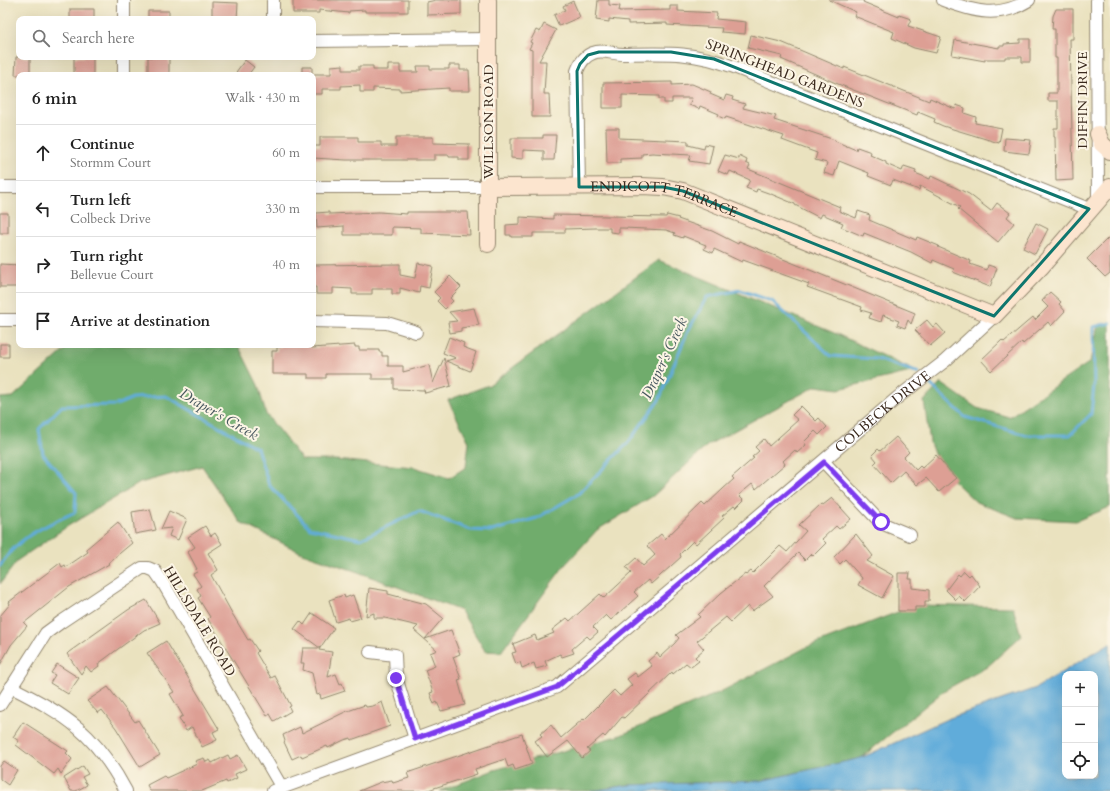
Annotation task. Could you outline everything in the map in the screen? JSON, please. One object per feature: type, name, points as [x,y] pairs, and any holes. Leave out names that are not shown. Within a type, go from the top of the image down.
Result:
[{"type":"street","points":[[124,0],[124,16]]},
{"type":"street","points":[[273,0],[273,16]]},
{"type":"street","name":"WILLSON ROAD","points":[[488,0],[488,244]]},
{"type":"street","points":[[943,0],[968,10],[991,12],[1013,8],[1029,0]]},
{"type":"street","name":"DIFFIN DRIVE","points":[[1094,205],[1098,134],[1097,0]]},
{"type":"street","points":[[316,41],[488,39]]},
{"type":"street","name":"SPRINGHEAD GARDENS","points":[[579,187],[577,71],[580,64],[588,55],[599,52],[622,54],[671,52],[707,58],[734,67],[1094,205]]},
{"type":"street","points":[[124,60],[124,72]]},
{"type":"street","points":[[1098,134],[1102,144],[1110,151]]},
{"type":"street","points":[[0,187],[16,187]]},
{"type":"street","name":"ENDICOTT TERRACE","points":[[316,187],[656,187],[683,191],[994,316]]},
{"type":"street","name":"COLBECK DRIVE","points":[[277,789],[557,687],[898,398],[945,361],[994,316],[1041,267],[1110,187]]},
{"type":"street","points":[[0,320],[16,320]]},
{"type":"street","points":[[316,321],[388,323],[416,332]]},
{"type":"street","points":[[824,462],[881,522],[910,535]]},
{"type":"street","name":"HILLSDALE ROAD","points":[[0,705],[46,634],[122,580],[142,568],[148,568],[155,571],[158,576],[277,789]]},
{"type":"street","points":[[370,652],[395,655],[396,678],[415,739]]},
{"type":"street","points":[[11,687],[48,706],[78,726],[96,744],[117,774],[126,791]]},
{"type":"highlighted area","points":[[599,52],[671,52],[714,59],[1089,209],[994,316],[683,191],[663,187],[579,187],[577,71],[580,64],[588,55]]},
{"type":"green space","points":[[659,260],[839,335],[915,371],[839,389],[816,386],[708,445],[653,496],[597,530],[564,566],[501,652],[485,651],[461,611],[358,572],[302,553],[240,522],[202,466],[140,483],[68,526],[18,560],[0,584],[0,398],[13,397],[67,348],[240,348],[258,385],[266,414],[302,460],[335,460],[414,467],[449,478],[466,467],[469,442],[448,400],[489,385]]},
{"type":"green space","points":[[1110,322],[1110,507],[1076,521],[1017,518],[976,502],[939,467],[930,443],[924,401],[941,383],[977,408],[1009,417],[1090,362],[1098,325]]},
{"type":"green space","points":[[916,605],[1013,607],[1021,636],[987,667],[945,690],[861,758],[760,781],[628,785],[591,791],[440,791],[494,770],[621,735],[720,692],[807,647]]},
{"type":"water","points":[[1110,643],[1110,789],[1108,791],[591,791],[628,785],[760,781],[861,758],[947,719],[1036,688],[1062,672],[1062,779],[1098,779],[1098,671],[1064,671]]},
{"type":"building","points":[[293,0],[408,0],[408,12],[365,12],[365,10],[349,11],[349,13],[319,10],[319,13],[293,13]]},
{"type":"building","points":[[436,0],[461,0],[461,14],[427,15],[427,2]]},
{"type":"building","points":[[598,0],[609,0],[609,5],[620,6],[619,11],[670,10],[670,6],[678,6],[678,11],[717,13],[716,19],[746,22],[745,34],[721,32],[722,28],[667,25],[667,23],[628,24],[628,21],[609,19],[609,22],[596,20]]},
{"type":"building","points":[[829,0],[864,0],[863,2],[899,17],[899,15],[911,19],[908,26],[941,37],[936,53],[914,48],[892,38],[894,32],[854,16],[856,12]]},
{"type":"building","points":[[573,1],[580,17],[559,26],[554,15],[565,10],[563,6]]},
{"type":"building","points":[[212,2],[238,3],[237,16],[212,16]]},
{"type":"building","points":[[70,9],[94,9],[94,16],[70,16]]},
{"type":"building","points":[[1056,9],[1073,9],[1073,39],[1070,39],[1073,180],[1056,181],[1054,128],[1058,128],[1058,101],[1048,101],[1048,93],[1057,93],[1055,29],[1052,29],[1053,16]]},
{"type":"building","points":[[148,11],[169,11],[169,16],[148,16]]},
{"type":"building","points":[[544,24],[556,30],[539,61],[546,61],[544,94],[549,94],[550,117],[532,117],[532,50],[529,49],[532,43],[530,42],[536,30],[540,32]]},
{"type":"building","points":[[751,35],[781,42],[844,69],[844,67],[929,101],[930,98],[955,109],[956,105],[965,108],[964,113],[976,117],[975,123],[1002,128],[999,143],[943,126],[934,122],[935,119],[918,112],[917,115],[838,84],[781,59],[782,56],[748,48]]},
{"type":"building","points":[[1020,39],[1030,39],[1030,62],[1022,62],[1022,57],[985,59],[985,61],[952,55],[955,40],[999,48],[999,46],[1004,46],[1004,44],[1020,43]]},
{"type":"building","points":[[16,57],[16,60],[30,60],[30,72],[16,72],[15,75]]},
{"type":"building","points":[[74,60],[93,60],[93,72],[74,72]]},
{"type":"building","points":[[148,60],[169,60],[169,72],[148,72]]},
{"type":"building","points":[[245,60],[254,67],[250,72],[236,72]]},
{"type":"building","points":[[343,65],[343,70],[359,70],[359,66],[373,66],[373,70],[388,70],[388,65],[400,65],[400,72],[418,72],[417,66],[430,66],[430,69],[449,69],[449,65],[460,65],[460,70],[469,70],[470,91],[449,91],[449,88],[400,91],[400,89],[373,88],[373,92],[360,92],[360,85],[341,86],[341,89],[322,89],[322,94],[316,94],[316,74],[331,74],[331,66]]},
{"type":"building","points":[[302,67],[312,67],[312,72],[302,72]]},
{"type":"building","points":[[672,82],[672,85],[692,84],[711,92],[710,94],[724,100],[726,95],[733,97],[732,100],[745,104],[743,108],[776,116],[774,120],[835,140],[856,150],[857,147],[871,152],[870,155],[902,171],[904,166],[916,170],[915,173],[930,179],[931,176],[969,194],[991,211],[997,203],[1010,213],[1007,217],[1014,223],[998,242],[958,209],[960,207],[920,186],[919,190],[893,180],[891,185],[868,176],[869,173],[839,161],[834,176],[824,173],[827,163],[815,160],[817,153],[782,140],[784,136],[726,117],[725,119],[718,116],[719,114],[700,106],[699,109],[689,105],[692,98],[672,98],[672,103],[664,103],[664,99],[659,99],[659,96],[622,95],[622,108],[603,108],[603,83]]},
{"type":"building","points":[[606,128],[619,128],[619,138],[688,141],[688,145],[704,149],[705,144],[713,146],[709,164],[689,161],[691,155],[652,153],[642,154],[642,158],[620,159],[620,163],[607,163]]},
{"type":"building","points":[[543,135],[556,135],[554,160],[544,160],[544,151],[523,150],[523,159],[511,158],[511,138],[543,138]]},
{"type":"building","points":[[320,137],[358,137],[358,142],[381,142],[381,146],[396,146],[396,137],[433,137],[433,143],[469,144],[469,160],[459,160],[459,157],[449,157],[449,155],[434,155],[434,160],[346,160],[316,158],[316,146],[320,146]]},
{"type":"building","points":[[1005,138],[1031,140],[1029,154],[1004,151]]},
{"type":"building","points":[[725,155],[739,159],[739,156],[747,160],[746,163],[750,165],[748,169],[840,207],[839,211],[856,218],[858,211],[870,215],[869,220],[916,240],[917,237],[939,246],[938,247],[971,261],[970,264],[987,270],[988,265],[997,268],[990,287],[953,272],[954,269],[933,260],[932,263],[911,252],[864,233],[863,236],[841,227],[843,223],[822,214],[820,218],[795,204],[771,194],[757,189],[756,192],[746,188],[750,180],[730,171],[728,175],[718,171]]},
{"type":"building","points":[[329,212],[329,214],[379,212],[407,214],[407,212],[468,212],[470,235],[421,233],[421,228],[392,227],[392,235],[344,235],[344,226],[317,228],[316,213]]},
{"type":"building","points":[[0,213],[8,213],[8,233],[0,233]]},
{"type":"building","points":[[553,215],[666,217],[667,215],[679,218],[678,219],[712,231],[738,244],[739,241],[915,313],[911,324],[908,320],[905,328],[897,325],[899,321],[883,315],[881,322],[869,318],[871,313],[861,310],[862,307],[807,287],[809,284],[743,260],[742,262],[714,249],[713,253],[704,249],[706,245],[683,236],[683,238],[674,235],[675,233],[666,230],[619,228],[619,233],[610,232],[610,228],[595,228],[565,229],[565,233],[533,233],[533,237],[511,237],[511,235],[506,235],[506,225],[520,224],[520,217],[553,219]]},
{"type":"building","points":[[1036,223],[1048,229],[1035,254],[1023,248]]},
{"type":"building","points":[[1110,236],[1110,273],[1105,277],[1087,259]]},
{"type":"building","points":[[418,263],[433,266],[429,288],[420,286],[419,293],[400,288],[400,294],[392,294],[392,289],[372,289],[372,294],[352,294],[352,289],[333,288],[333,294],[316,294],[316,265],[400,264],[400,275],[415,278]]},
{"type":"building","points":[[0,264],[16,265],[16,287],[0,287]]},
{"type":"building","points":[[450,276],[461,287],[450,298],[453,301],[445,309],[437,301],[440,298],[434,292]]},
{"type":"building","points":[[1050,292],[1061,302],[1059,304],[1065,311],[1051,326],[1048,322],[1023,344],[1022,342],[991,371],[981,360],[1002,340],[1004,342],[1033,317],[1035,320],[1048,307],[1042,301]]},
{"type":"building","points":[[474,308],[479,325],[461,328],[461,331],[450,333],[448,322],[457,321],[449,312]]},
{"type":"building","points":[[927,320],[933,327],[937,324],[945,333],[930,346],[915,330]]},
{"type":"building","points":[[449,337],[464,343],[463,347],[476,352],[470,371],[446,361],[456,358],[443,353]]},
{"type":"building","points":[[0,344],[9,344],[9,357],[0,357]]},
{"type":"building","points":[[355,345],[355,347],[359,347],[359,350],[379,350],[379,352],[382,352],[382,356],[388,356],[388,366],[403,366],[403,372],[429,365],[433,383],[444,358],[451,386],[425,393],[424,390],[394,389],[394,379],[372,379],[372,374],[326,374],[326,378],[308,378],[308,374],[272,374],[272,351],[277,351],[277,348],[316,348]]},
{"type":"building","points":[[801,406],[816,421],[819,418],[827,427],[819,435],[815,431],[804,442],[806,445],[797,453],[795,450],[783,461],[785,464],[756,489],[752,484],[739,495],[744,500],[736,508],[734,506],[722,516],[724,518],[696,544],[693,541],[680,554],[681,557],[651,584],[648,580],[634,592],[638,596],[611,620],[606,615],[593,627],[598,632],[590,639],[587,636],[572,649],[574,653],[562,657],[560,654],[545,661],[547,666],[536,669],[534,663],[522,668],[520,662],[516,664],[512,653],[516,652],[513,644],[535,635],[537,640],[554,633],[552,630],[567,618],[570,621],[600,594],[604,598],[631,573],[626,567],[636,558],[643,566],[655,555],[647,546],[661,534],[665,539],[702,503],[705,506],[734,479],[732,477],[754,458],[752,457],[759,451],[755,447],[764,439],[769,446],[798,420],[792,415]]},
{"type":"building","points":[[896,437],[909,452],[904,457],[916,470],[920,466],[922,468],[936,455],[956,478],[939,492],[926,478],[917,485],[904,471],[891,483],[874,464],[877,461],[872,455],[878,449],[880,451]]},
{"type":"building","points":[[832,498],[851,519],[839,529],[836,526],[822,539],[826,543],[813,556],[811,554],[805,560],[798,553],[764,586],[773,596],[752,611],[748,606],[731,622],[726,617],[697,641],[704,649],[695,657],[699,661],[691,667],[686,663],[673,674],[672,672],[624,718],[622,717],[605,737],[603,735],[587,749],[590,751],[582,758],[568,741],[547,757],[535,741],[542,736],[540,734],[551,725],[561,738],[583,719],[584,720],[614,690],[620,696],[632,685],[627,679],[635,673],[638,677],[652,666],[648,661],[657,653],[660,657],[679,638],[676,635],[700,617],[698,615],[721,593],[745,574],[746,575],[751,571],[753,573],[780,546],[787,552],[806,531],[799,525],[821,504],[823,505]]},
{"type":"building","points":[[150,509],[156,530],[135,534],[132,512]]},
{"type":"building","points":[[169,511],[187,519],[178,540],[169,536],[172,528],[161,529]]},
{"type":"building","points":[[118,522],[132,543],[108,563],[109,564],[69,587],[24,623],[27,626],[11,645],[0,665],[0,616],[10,604],[9,602],[60,563],[62,567],[65,565],[66,567],[88,552],[86,549]]},
{"type":"building","points":[[205,526],[211,536],[215,533],[222,544],[208,553],[218,570],[211,575],[248,640],[250,639],[258,651],[256,653],[271,678],[275,676],[291,706],[289,707],[291,711],[274,721],[270,714],[267,716],[208,619],[210,617],[198,598],[201,596],[197,589],[201,586],[193,574],[197,572],[197,569],[188,552],[195,547],[188,537]]},
{"type":"building","points":[[856,534],[873,556],[867,561],[894,576],[882,598],[858,585],[862,578],[845,559],[840,564],[834,557]]},
{"type":"building","points":[[964,571],[969,576],[971,574],[980,586],[965,602],[959,596],[956,600],[946,590],[958,574],[960,576]]},
{"type":"building","points":[[898,573],[910,573],[909,579],[912,579],[912,588],[929,590],[929,601],[925,601],[925,607],[915,607],[915,611],[898,611]]},
{"type":"building","points":[[369,588],[388,591],[388,594],[426,604],[443,618],[425,639],[451,630],[460,654],[453,657],[461,679],[458,680],[465,705],[441,711],[437,702],[434,704],[430,693],[433,692],[425,670],[435,666],[430,653],[437,650],[414,630],[418,626],[385,618],[374,618],[374,613],[366,616]]},
{"type":"building","points":[[344,595],[345,598],[353,595],[361,618],[350,621],[349,618],[336,622],[329,600]]},
{"type":"building","points":[[146,600],[160,623],[144,630],[98,664],[99,666],[91,672],[86,666],[81,674],[67,654],[128,610]]},
{"type":"building","points":[[312,613],[334,628],[320,648],[294,629],[300,621],[304,625]]},
{"type":"building","points":[[166,641],[219,729],[213,732],[217,740],[202,747],[192,727],[186,731],[179,718],[183,716],[170,694],[174,692],[147,653]]},
{"type":"building","points":[[303,648],[320,648],[319,650],[332,652],[328,677],[336,674],[345,691],[321,699],[320,694],[317,695],[312,673],[303,670],[304,663],[301,663]]},
{"type":"building","points":[[57,664],[79,678],[68,694],[50,683],[55,675],[51,673]]},
{"type":"building","points":[[108,687],[135,722],[138,720],[160,755],[140,767],[116,728],[102,710],[98,713],[87,701]]},
{"type":"building","points":[[382,702],[390,726],[351,740],[351,738],[344,740],[328,748],[327,746],[302,757],[301,755],[292,759],[284,742],[283,735],[300,727],[302,733],[345,712],[365,705],[366,707],[373,706]]},
{"type":"building","points":[[23,722],[68,751],[66,753],[72,759],[61,774],[58,769],[54,774],[16,745],[19,741],[13,737]]},
{"type":"building","points":[[522,734],[532,764],[524,767],[515,770],[513,765],[508,767],[505,759],[475,769],[477,774],[425,791],[359,791],[381,782],[392,780],[393,783],[409,778],[407,773]]},
{"type":"building","points":[[228,755],[230,759],[238,755],[246,769],[235,774],[237,778],[227,783],[226,781],[202,791],[150,791],[147,785],[164,776],[166,778],[197,764],[195,761],[204,758],[206,762],[210,760],[212,763]]},
{"type":"building","points":[[4,761],[17,770],[8,785],[0,779],[0,766]]},
{"type":"building","points":[[83,766],[88,774],[82,777],[87,785],[76,791],[71,791],[64,778]]},
{"type":"waterway","name":"Draper's Creek","points":[[0,566],[7,556],[24,539],[43,527],[75,512],[76,493],[43,454],[39,429],[62,406],[116,405],[133,398],[166,396],[257,448],[269,485],[310,528],[361,539],[419,511],[471,530],[492,531],[537,518],[578,494],[628,443],[659,400],[688,331],[707,297],[740,290],[772,301],[831,356],[877,359],[919,373]]},
{"type":"waterway","name":"Draper's Creek","points":[[930,384],[965,417],[1026,435],[1070,435],[1091,414],[1094,386],[1093,327],[1110,323]]},
{"type":"route","points":[[396,678],[415,739],[557,687],[824,462],[881,522]]}]
